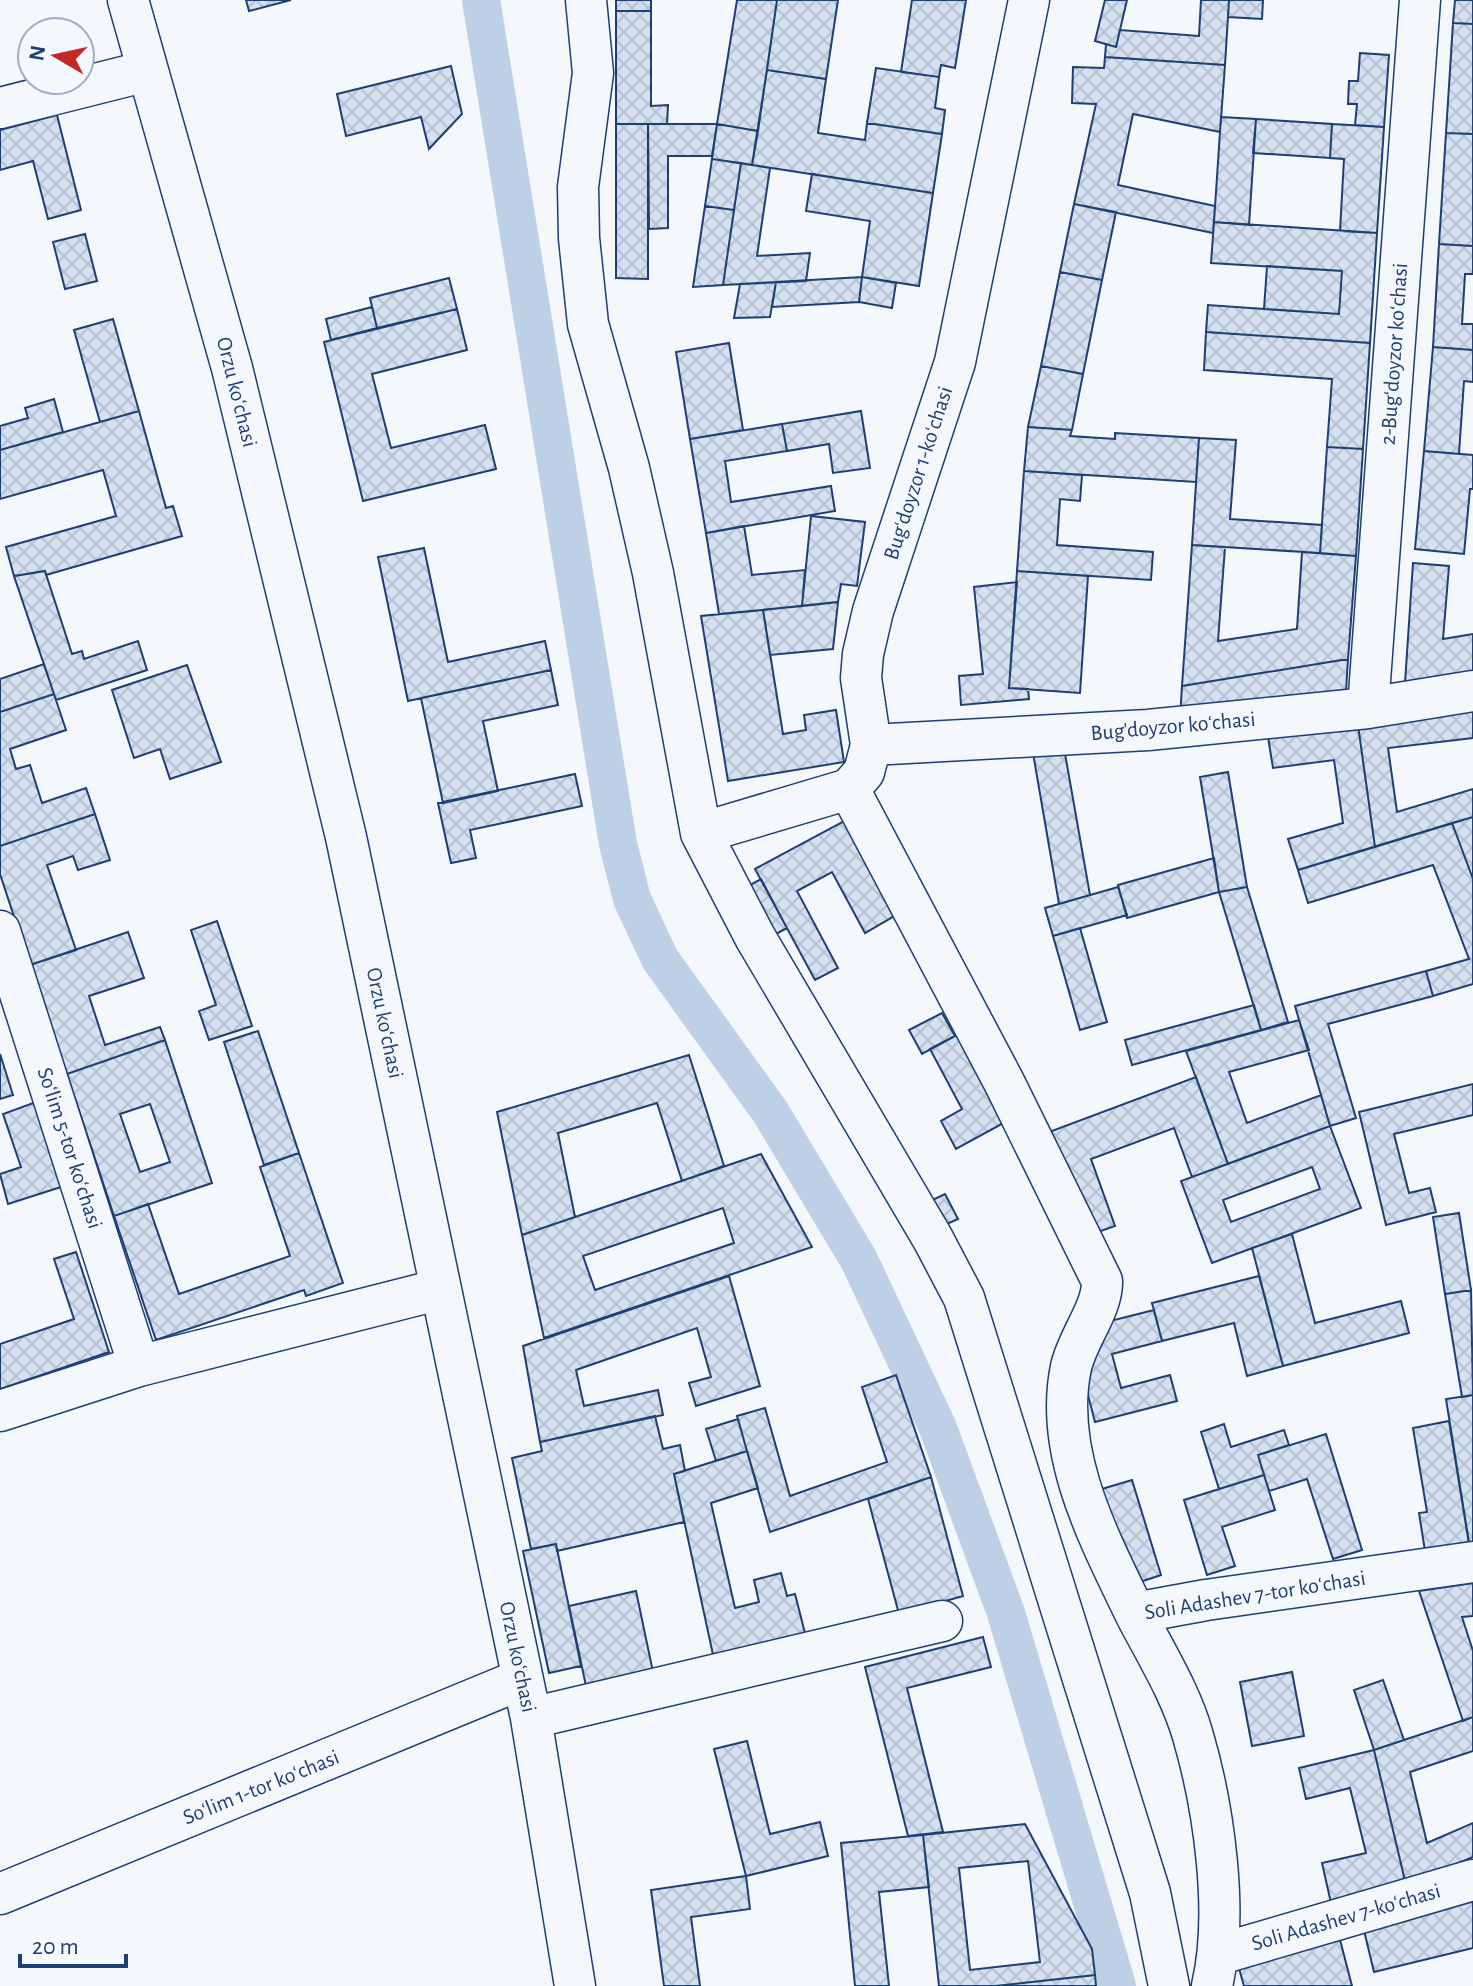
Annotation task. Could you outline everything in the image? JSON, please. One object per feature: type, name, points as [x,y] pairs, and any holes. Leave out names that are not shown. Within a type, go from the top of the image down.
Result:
[{"type":"street","name":"Orzu koʻchasi","points":[[128,0],[232,368],[346,837],[531,1718],[575,1986]]},
{"type":"street","points":[[586,0],[593,73],[578,187],[579,238],[588,324],[629,468],[653,573],[701,833],[755,937],[933,1239],[964,1298],[1150,1893],[1169,1986]]},
{"type":"street","name":"Bugʻdoyzor 1-koʻchasi","points":[[871,745],[861,678],[863,654],[873,611],[955,362],[1029,0]]},
{"type":"street","name":"2-Bugʻdoyzor koʻchasi","points":[[1368,708],[1420,0]]},
{"type":"street","points":[[0,108],[147,71]]},
{"type":"street","name":"Bug'doyzor koʻchasi","points":[[871,745],[1148,730],[1368,708],[1473,691]]},
{"type":"street","points":[[701,833],[849,789],[864,772],[871,745]]},
{"type":"street","points":[[849,789],[1005,1084],[1102,1281],[1103,1295],[1086,1326],[1071,1367],[1068,1432],[1072,1458],[1097,1534],[1135,1613]]},
{"type":"street","name":"Soʻlim 5-tor koʻchasi","points":[[0,931],[139,1366]]},
{"type":"street","points":[[0,1411],[139,1366],[441,1289]]},
{"type":"street","name":"Soli Adashev 7-tor koʻchasi","points":[[1216,1970],[1218,1894],[1210,1813],[1193,1734],[1170,1679],[1135,1613],[1473,1562]]},
{"type":"street","points":[[531,1718],[942,1621]]},
{"type":"street","name":"Soʻlim 1-tor koʻchasi","points":[[0,1894],[522,1679]]},
{"type":"street","name":"Soli Adashev 7-koʻchasi","points":[[1216,1970],[1473,1880]]},
{"type":"building","points":[[246,0],[291,0],[249,11]]},
{"type":"building","points":[[616,0],[651,0],[651,11],[616,11]]},
{"type":"building","points":[[737,0],[777,0],[758,131],[717,124]]},
{"type":"building","points":[[777,0],[838,0],[826,79],[767,70]]},
{"type":"building","points":[[912,0],[966,0],[955,68],[941,65],[939,77],[901,72]]},
{"type":"building","points":[[1105,0],[1127,0],[1116,47],[1095,41]]},
{"type":"building","points":[[1201,0],[1229,0],[1225,65],[1105,57],[1106,44],[1116,47],[1120,30],[1199,36]]},
{"type":"building","points":[[1229,0],[1263,0],[1262,19],[1228,17]]},
{"type":"building","points":[[1455,0],[1473,0],[1473,24],[1453,23]]},
{"type":"building","points":[[616,11],[651,11],[651,106],[668,105],[667,124],[616,124]]},
{"type":"building","points":[[1453,23],[1473,24],[1473,134],[1446,133]]},
{"type":"building","points":[[1360,53],[1389,55],[1384,127],[1355,125],[1357,104],[1348,104],[1349,81],[1358,81]]},
{"type":"building","points":[[1105,57],[1225,65],[1220,132],[1133,114],[1118,185],[1215,206],[1213,233],[1074,204],[1096,104],[1072,103],[1073,67],[1104,68]]},
{"type":"building","points":[[451,66],[462,114],[429,149],[421,117],[346,136],[337,94]]},
{"type":"building","points":[[876,68],[939,77],[935,108],[945,110],[942,134],[867,123]]},
{"type":"building","points":[[767,70],[826,79],[818,133],[865,140],[867,123],[942,134],[933,193],[752,165]]},
{"type":"building","points":[[57,115],[81,210],[48,219],[33,161],[0,170],[0,130]]},
{"type":"building","points":[[1221,117],[1256,119],[1249,225],[1214,222]]},
{"type":"building","points":[[1256,119],[1332,124],[1330,158],[1253,153]]},
{"type":"building","points":[[616,124],[648,124],[648,279],[616,278]]},
{"type":"building","points":[[648,124],[717,124],[712,156],[668,156],[668,228],[649,229]]},
{"type":"building","points":[[717,124],[758,131],[752,165],[712,159]]},
{"type":"building","points":[[1332,124],[1384,127],[1377,233],[1340,231],[1344,159],[1330,158]]},
{"type":"building","points":[[1446,133],[1473,134],[1473,246],[1439,244]]},
{"type":"building","points":[[712,159],[741,163],[734,210],[705,206]]},
{"type":"building","points":[[741,163],[770,168],[757,256],[810,253],[806,281],[723,285]]},
{"type":"building","points":[[812,174],[933,193],[919,286],[862,277],[870,221],[806,211]]},
{"type":"building","points":[[1074,204],[1116,212],[1102,280],[1060,272]]},
{"type":"building","points":[[705,206],[734,210],[723,285],[693,287]]},
{"type":"building","points":[[1214,222],[1377,233],[1370,343],[1206,332],[1208,305],[1339,314],[1342,271],[1211,263]]},
{"type":"building","points":[[85,234],[97,281],[65,289],[53,242]]},
{"type":"building","points":[[1439,244],[1473,246],[1473,274],[1465,274],[1462,324],[1473,324],[1473,350],[1433,347]]},
{"type":"building","points":[[1267,266],[1342,271],[1339,314],[1264,309]]},
{"type":"building","points":[[1060,272],[1102,280],[1083,374],[1041,366]]},
{"type":"building","points":[[862,277],[859,302],[772,307],[776,282]]},
{"type":"building","points":[[862,277],[896,283],[892,308],[859,302]]},
{"type":"building","points":[[449,278],[457,309],[377,328],[370,298]]},
{"type":"building","points":[[776,282],[770,317],[734,318],[740,284]]},
{"type":"building","points":[[372,307],[377,328],[331,340],[326,319]]},
{"type":"building","points":[[457,309],[467,350],[372,374],[391,448],[485,425],[496,469],[363,501],[324,342]]},
{"type":"building","points":[[113,319],[139,411],[100,422],[74,330]]},
{"type":"building","points":[[1206,332],[1370,343],[1363,449],[1327,447],[1332,379],[1204,370]]},
{"type":"building","points":[[729,343],[743,430],[690,439],[676,352]]},
{"type":"building","points":[[1433,347],[1473,350],[1473,382],[1464,381],[1459,454],[1424,451]]},
{"type":"building","points":[[1041,366],[1083,374],[1072,430],[1028,427]]},
{"type":"building","points":[[54,399],[63,432],[0,450],[0,426],[28,418],[25,408]]},
{"type":"building","points":[[139,411],[166,508],[173,506],[182,536],[46,575],[45,571],[14,576],[6,547],[116,516],[103,470],[0,499],[0,450]]},
{"type":"building","points":[[861,411],[870,468],[833,473],[829,444],[787,451],[782,424]]},
{"type":"building","points":[[782,424],[787,451],[725,461],[731,502],[831,486],[835,511],[706,533],[690,439]]},
{"type":"building","points":[[1028,427],[1072,430],[1070,436],[1115,439],[1115,433],[1199,438],[1196,482],[1024,471]]},
{"type":"building","points":[[1199,438],[1236,440],[1230,519],[1322,525],[1320,553],[1192,545]]},
{"type":"building","points":[[1327,447],[1363,449],[1356,556],[1320,553]]},
{"type":"building","points":[[1424,451],[1473,455],[1473,489],[1470,489],[1464,554],[1415,549]]},
{"type":"building","points":[[1024,471],[1082,475],[1080,501],[1060,499],[1057,545],[1153,552],[1151,580],[1017,571]]},
{"type":"building","points":[[811,516],[865,522],[857,586],[841,584],[838,602],[802,606]]},
{"type":"building","points":[[744,526],[752,575],[805,570],[802,606],[719,614],[706,533]]},
{"type":"building","points":[[1192,545],[1225,547],[1218,641],[1297,629],[1302,552],[1356,556],[1348,659],[1182,686]]},
{"type":"building","points":[[424,548],[448,662],[545,641],[551,670],[408,701],[378,557]]},
{"type":"building","points":[[1413,563],[1449,566],[1443,639],[1473,634],[1473,671],[1405,683]]},
{"type":"building","points":[[45,571],[72,654],[82,651],[84,659],[138,641],[147,670],[56,700],[14,576]]},
{"type":"building","points":[[1017,571],[1088,576],[1080,693],[1009,688]]},
{"type":"building","points":[[1017,582],[1009,688],[1028,689],[1029,699],[961,705],[959,676],[983,674],[974,587]]},
{"type":"building","points":[[838,602],[833,649],[770,655],[763,610]]},
{"type":"building","points":[[763,610],[783,734],[806,730],[804,715],[836,710],[844,762],[728,781],[701,616]]},
{"type":"building","points":[[1348,659],[1346,691],[1180,718],[1182,686]]},
{"type":"building","points":[[44,664],[54,694],[0,712],[0,679]]},
{"type":"building","points":[[187,665],[221,762],[170,779],[160,749],[134,758],[112,690]]},
{"type":"building","points":[[551,670],[558,705],[483,721],[498,791],[443,803],[421,698]]},
{"type":"building","points":[[54,694],[66,730],[10,749],[16,769],[30,765],[42,803],[86,788],[95,814],[0,846],[0,712]]},
{"type":"building","points":[[1473,711],[1473,738],[1388,748],[1397,812],[1473,789],[1473,817],[1375,847],[1358,725]]},
{"type":"building","points":[[1358,725],[1375,847],[1298,870],[1288,839],[1343,823],[1334,760],[1273,768],[1268,737]]},
{"type":"building","points":[[1064,748],[1090,895],[1059,904],[1033,753]]},
{"type":"building","points":[[1228,772],[1247,887],[1219,892],[1200,777]]},
{"type":"building","points":[[575,774],[582,806],[470,830],[476,858],[451,863],[438,803]]},
{"type":"building","points":[[95,814],[110,860],[78,870],[73,856],[47,865],[76,950],[30,965],[0,874],[0,846]]},
{"type":"building","points":[[1473,817],[1473,879],[1452,823]]},
{"type":"building","points":[[846,820],[896,915],[865,933],[832,872],[797,891],[838,968],[815,980],[755,869]]},
{"type":"building","points":[[1452,823],[1473,879],[1473,984],[1433,996],[1426,971],[1469,959],[1433,865],[1308,903],[1298,870]]},
{"type":"building","points":[[1214,858],[1219,892],[1127,918],[1118,885]]},
{"type":"building","points":[[761,879],[787,928],[765,940],[739,891]]},
{"type":"building","points":[[1118,887],[1127,915],[1053,936],[1045,908]]},
{"type":"building","points":[[1247,887],[1288,1022],[1261,1030],[1219,892]]},
{"type":"building","points":[[217,921],[252,1026],[209,1040],[199,1011],[216,1005],[191,930]]},
{"type":"building","points":[[1080,928],[1107,1022],[1080,1030],[1053,936]]},
{"type":"building","points":[[128,932],[144,978],[89,996],[105,1045],[160,1027],[165,1040],[67,1074],[30,965]]},
{"type":"building","points":[[1426,971],[1433,996],[1328,1024],[1356,1118],[1330,1126],[1295,1006]]},
{"type":"building","points":[[1254,1005],[1261,1030],[1132,1065],[1125,1040]]},
{"type":"building","points":[[942,1013],[955,1036],[922,1054],[909,1030]]},
{"type":"building","points":[[1299,1020],[1309,1050],[1229,1072],[1247,1123],[1321,1095],[1330,1126],[1228,1164],[1186,1051]]},
{"type":"building","points":[[258,1031],[299,1153],[264,1165],[224,1042]]},
{"type":"building","points":[[962,1032],[1009,1120],[956,1149],[941,1121],[962,1109],[930,1049]]},
{"type":"building","points":[[165,1040],[212,1183],[114,1216],[67,1074]],"holes":[[[150,1104],[170,1162],[140,1172],[120,1114]]]},
{"type":"building","points":[[0,1054],[13,1095],[0,1099]]},
{"type":"building","points":[[689,1055],[724,1166],[682,1181],[657,1103],[558,1133],[575,1217],[522,1235],[497,1112]]},
{"type":"building","points":[[1196,1077],[1228,1164],[1192,1177],[1174,1128],[1091,1159],[1115,1226],[1087,1236],[1049,1132]]},
{"type":"building","points":[[1473,1084],[1473,1115],[1394,1134],[1409,1193],[1430,1188],[1436,1212],[1386,1225],[1359,1112]]},
{"type":"building","points":[[36,1102],[64,1186],[8,1204],[0,1174],[21,1167],[3,1114]]},
{"type":"building","points":[[1330,1126],[1361,1208],[1212,1263],[1181,1181]],"holes":[[[1312,1167],[1320,1189],[1231,1222],[1223,1200]]]},
{"type":"building","points":[[299,1153],[343,1283],[306,1296],[304,1290],[156,1340],[114,1216],[148,1204],[179,1294],[290,1256],[260,1167]]},
{"type":"building","points":[[761,1154],[812,1247],[544,1338],[522,1235]],"holes":[[[723,1208],[734,1243],[595,1290],[583,1256]]]},
{"type":"building","points":[[945,1194],[958,1219],[938,1228],[926,1203]]},
{"type":"building","points":[[1459,1213],[1471,1290],[1445,1294],[1433,1217]]},
{"type":"building","points":[[1292,1234],[1315,1323],[1401,1301],[1409,1333],[1283,1366],[1252,1248]]},
{"type":"building","points":[[76,1252],[109,1352],[0,1389],[0,1344],[74,1319],[54,1259]]},
{"type":"building","points":[[729,1276],[760,1386],[696,1406],[689,1383],[711,1377],[697,1328],[576,1370],[584,1406],[658,1390],[663,1415],[540,1442],[523,1346]]},
{"type":"building","points":[[1259,1276],[1283,1366],[1247,1376],[1234,1323],[1162,1341],[1152,1303]]},
{"type":"building","points":[[1471,1290],[1473,1395],[1462,1397],[1445,1294]]},
{"type":"building","points":[[1154,1310],[1162,1341],[1112,1354],[1121,1388],[1170,1375],[1177,1401],[1095,1422],[1083,1376],[1102,1323]]},
{"type":"building","points":[[896,1375],[931,1477],[770,1532],[737,1416],[765,1408],[790,1496],[887,1462],[862,1387]]},
{"type":"building","points":[[1473,1395],[1473,1555],[1471,1555],[1446,1399]]},
{"type":"building","points":[[655,1416],[663,1449],[680,1445],[685,1471],[674,1474],[684,1522],[557,1551],[556,1544],[531,1549],[512,1458],[542,1451],[540,1442]]},
{"type":"building","points":[[738,1419],[747,1451],[716,1461],[706,1429]]},
{"type":"building","points":[[1449,1421],[1469,1544],[1425,1551],[1419,1513],[1427,1512],[1413,1428]]},
{"type":"building","points":[[1224,1424],[1231,1447],[1284,1430],[1289,1445],[1258,1455],[1264,1475],[1219,1489],[1201,1432]]},
{"type":"building","points":[[1326,1434],[1362,1550],[1333,1559],[1307,1479],[1269,1491],[1258,1455]]},
{"type":"building","points":[[747,1451],[758,1488],[711,1503],[735,1608],[759,1602],[754,1580],[781,1573],[787,1596],[795,1594],[807,1641],[715,1664],[674,1474]]},
{"type":"building","points":[[1264,1475],[1275,1510],[1222,1527],[1235,1566],[1207,1575],[1184,1500]]},
{"type":"building","points":[[931,1477],[963,1596],[899,1614],[868,1499]]},
{"type":"building","points":[[1132,1480],[1161,1575],[1125,1587],[1095,1491]]},
{"type":"building","points":[[556,1544],[581,1666],[549,1673],[523,1551]]},
{"type":"building","points":[[1473,1583],[1473,1616],[1462,1617],[1473,1651],[1473,1717],[1463,1721],[1419,1591]]},
{"type":"building","points":[[636,1591],[653,1672],[586,1686],[569,1606]]},
{"type":"building","points":[[983,1637],[991,1667],[907,1688],[943,1832],[908,1836],[865,1667]]},
{"type":"building","points":[[1292,1672],[1304,1736],[1252,1746],[1240,1682]]},
{"type":"building","points":[[1383,1680],[1404,1740],[1374,1750],[1354,1690]]},
{"type":"building","points":[[1473,1717],[1473,1751],[1410,1772],[1427,1843],[1473,1823],[1473,1857],[1406,1885],[1374,1750]]},
{"type":"building","points":[[747,1741],[770,1834],[820,1822],[828,1856],[746,1876],[714,1749]]},
{"type":"building","points":[[1374,1750],[1406,1885],[1331,1903],[1322,1863],[1366,1853],[1350,1788],[1306,1799],[1299,1768]]},
{"type":"building","points":[[1025,1824],[1092,1949],[1095,1975],[995,1986],[939,1986],[923,1835]],"holes":[[[1028,1861],[1040,1962],[970,1970],[959,1868]]]},
{"type":"building","points":[[923,1835],[929,1887],[879,1892],[889,1986],[855,1986],[841,1843]]},
{"type":"building","points":[[746,1876],[750,1909],[691,1917],[700,1986],[664,1986],[651,1890]]},
{"type":"building","points":[[1473,1892],[1473,1948],[1374,1972],[1361,1918]]},
{"type":"building","points":[[1338,1932],[1352,1986],[1244,1986],[1236,1958]]},
{"type":"building","points":[[1095,1975],[1096,1986],[995,1986]]},
{"type":"waterway","points":[[481,0],[618,844],[632,899],[660,959],[771,1113],[859,1260],[938,1428],[1006,1613],[1117,1986]]}]
